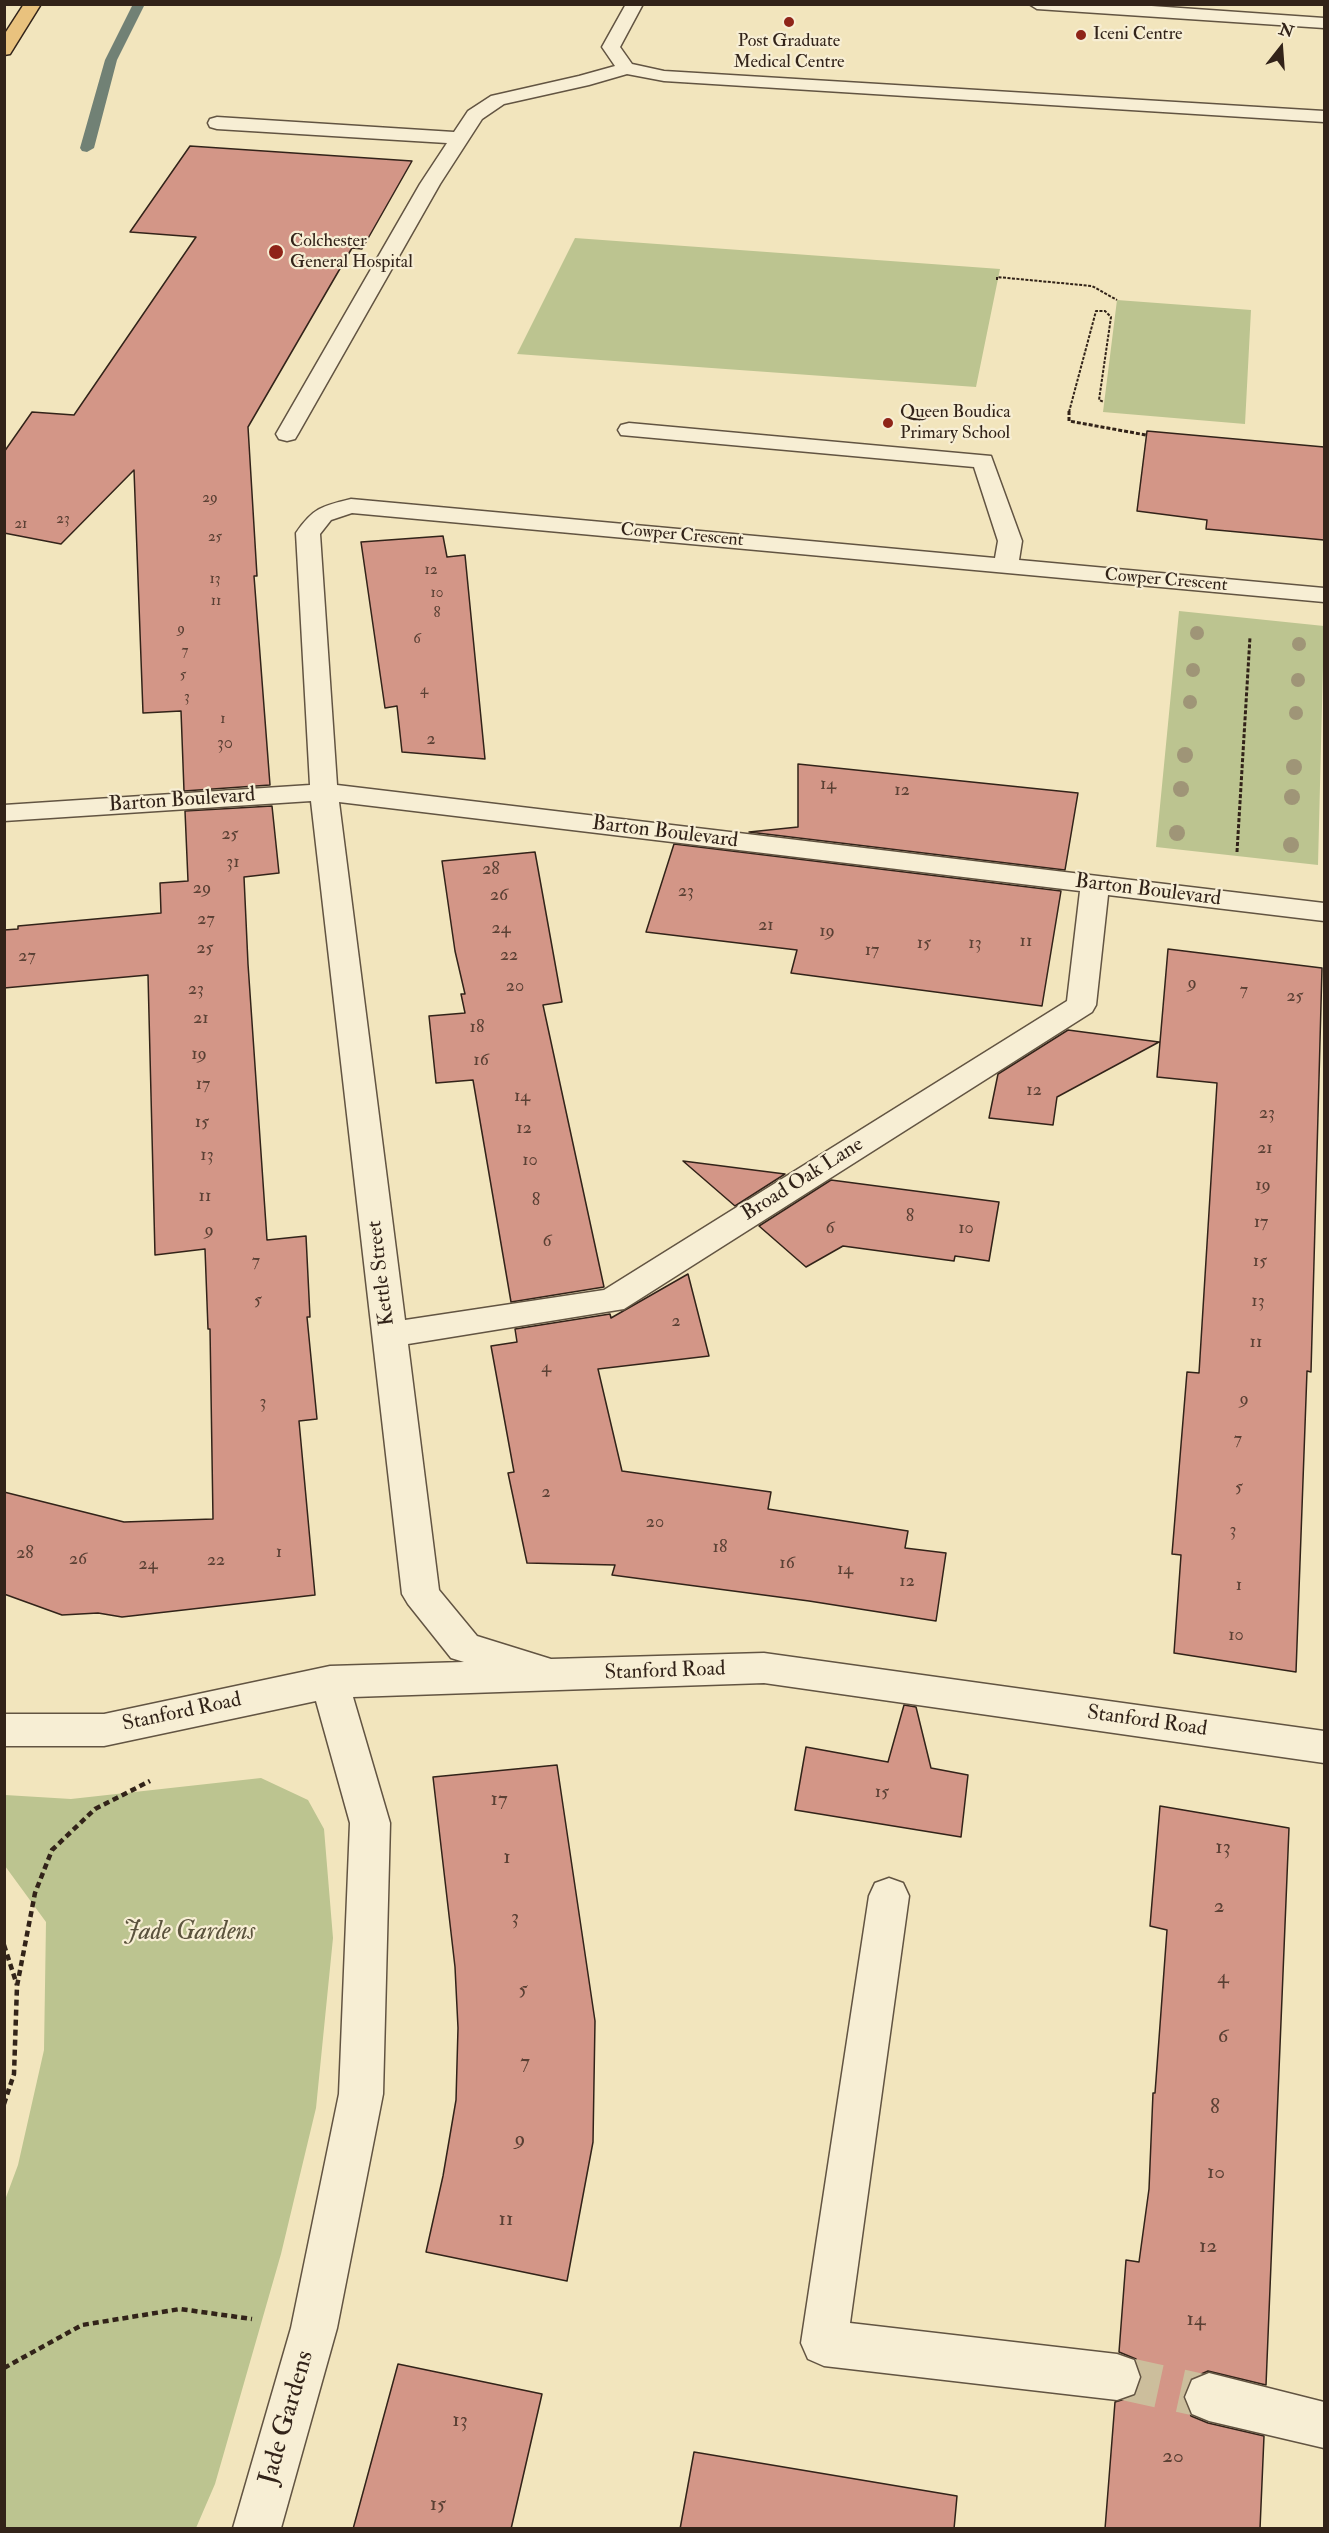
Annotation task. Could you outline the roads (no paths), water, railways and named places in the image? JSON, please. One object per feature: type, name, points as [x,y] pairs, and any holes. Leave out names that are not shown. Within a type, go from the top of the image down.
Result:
[{"type":"main road","points":[[4,50],[33,4]]},
{"type":"street","points":[[626,68],[611,47],[635,4]]},
{"type":"street","points":[[1037,4],[1324,23]]},
{"type":"street","points":[[287,434],[430,184],[459,138],[475,115],[498,100],[626,68],[663,76],[1324,117]]},
{"type":"street","points":[[218,123],[459,138]]},
{"type":"street","points":[[629,430],[983,461],[1010,541],[1006,566]]},
{"type":"street","name":"Cowper Crescent","points":[[324,792],[308,533],[323,515],[351,506],[1324,595]]},
{"type":"street","name":"Barton Boulevard","points":[[4,813],[324,792],[1324,912]]},
{"type":"street","name":"Kettle Street","points":[[324,792],[421,1594],[464,1647],[554,1676]]},
{"type":"street","name":"Broad Oak Lane","points":[[390,1334],[612,1301],[1082,1005],[1095,884]]},
{"type":"street","name":"Stanford Road","points":[[4,1730],[104,1730],[330,1682],[764,1668],[1324,1747]]},
{"type":"street","name":"Jade Gardens","points":[[257,2529],[314,2328],[361,2094],[370,1823],[330,1682]]},
{"type":"street","points":[[890,1896],[824,2343],[1117,2377]]},
{"type":"street","points":[[1209,2397],[1324,2425]]},
{"type":"waterway","points":[[87,148],[111,60],[139,4]]},
{"type":"tunnel","points":[[1117,2377],[1209,2397]]},
{"type":"place","name":"Post Graduate Medical Centre","points":[[789,22]]},
{"type":"place","name":"Iceni Centre","points":[[1081,35]]},
{"type":"place","name":"Colchester General Hospital","points":[[276,252]]},
{"type":"place","name":"Queen Boudica Primary School","points":[[888,423]]}]
